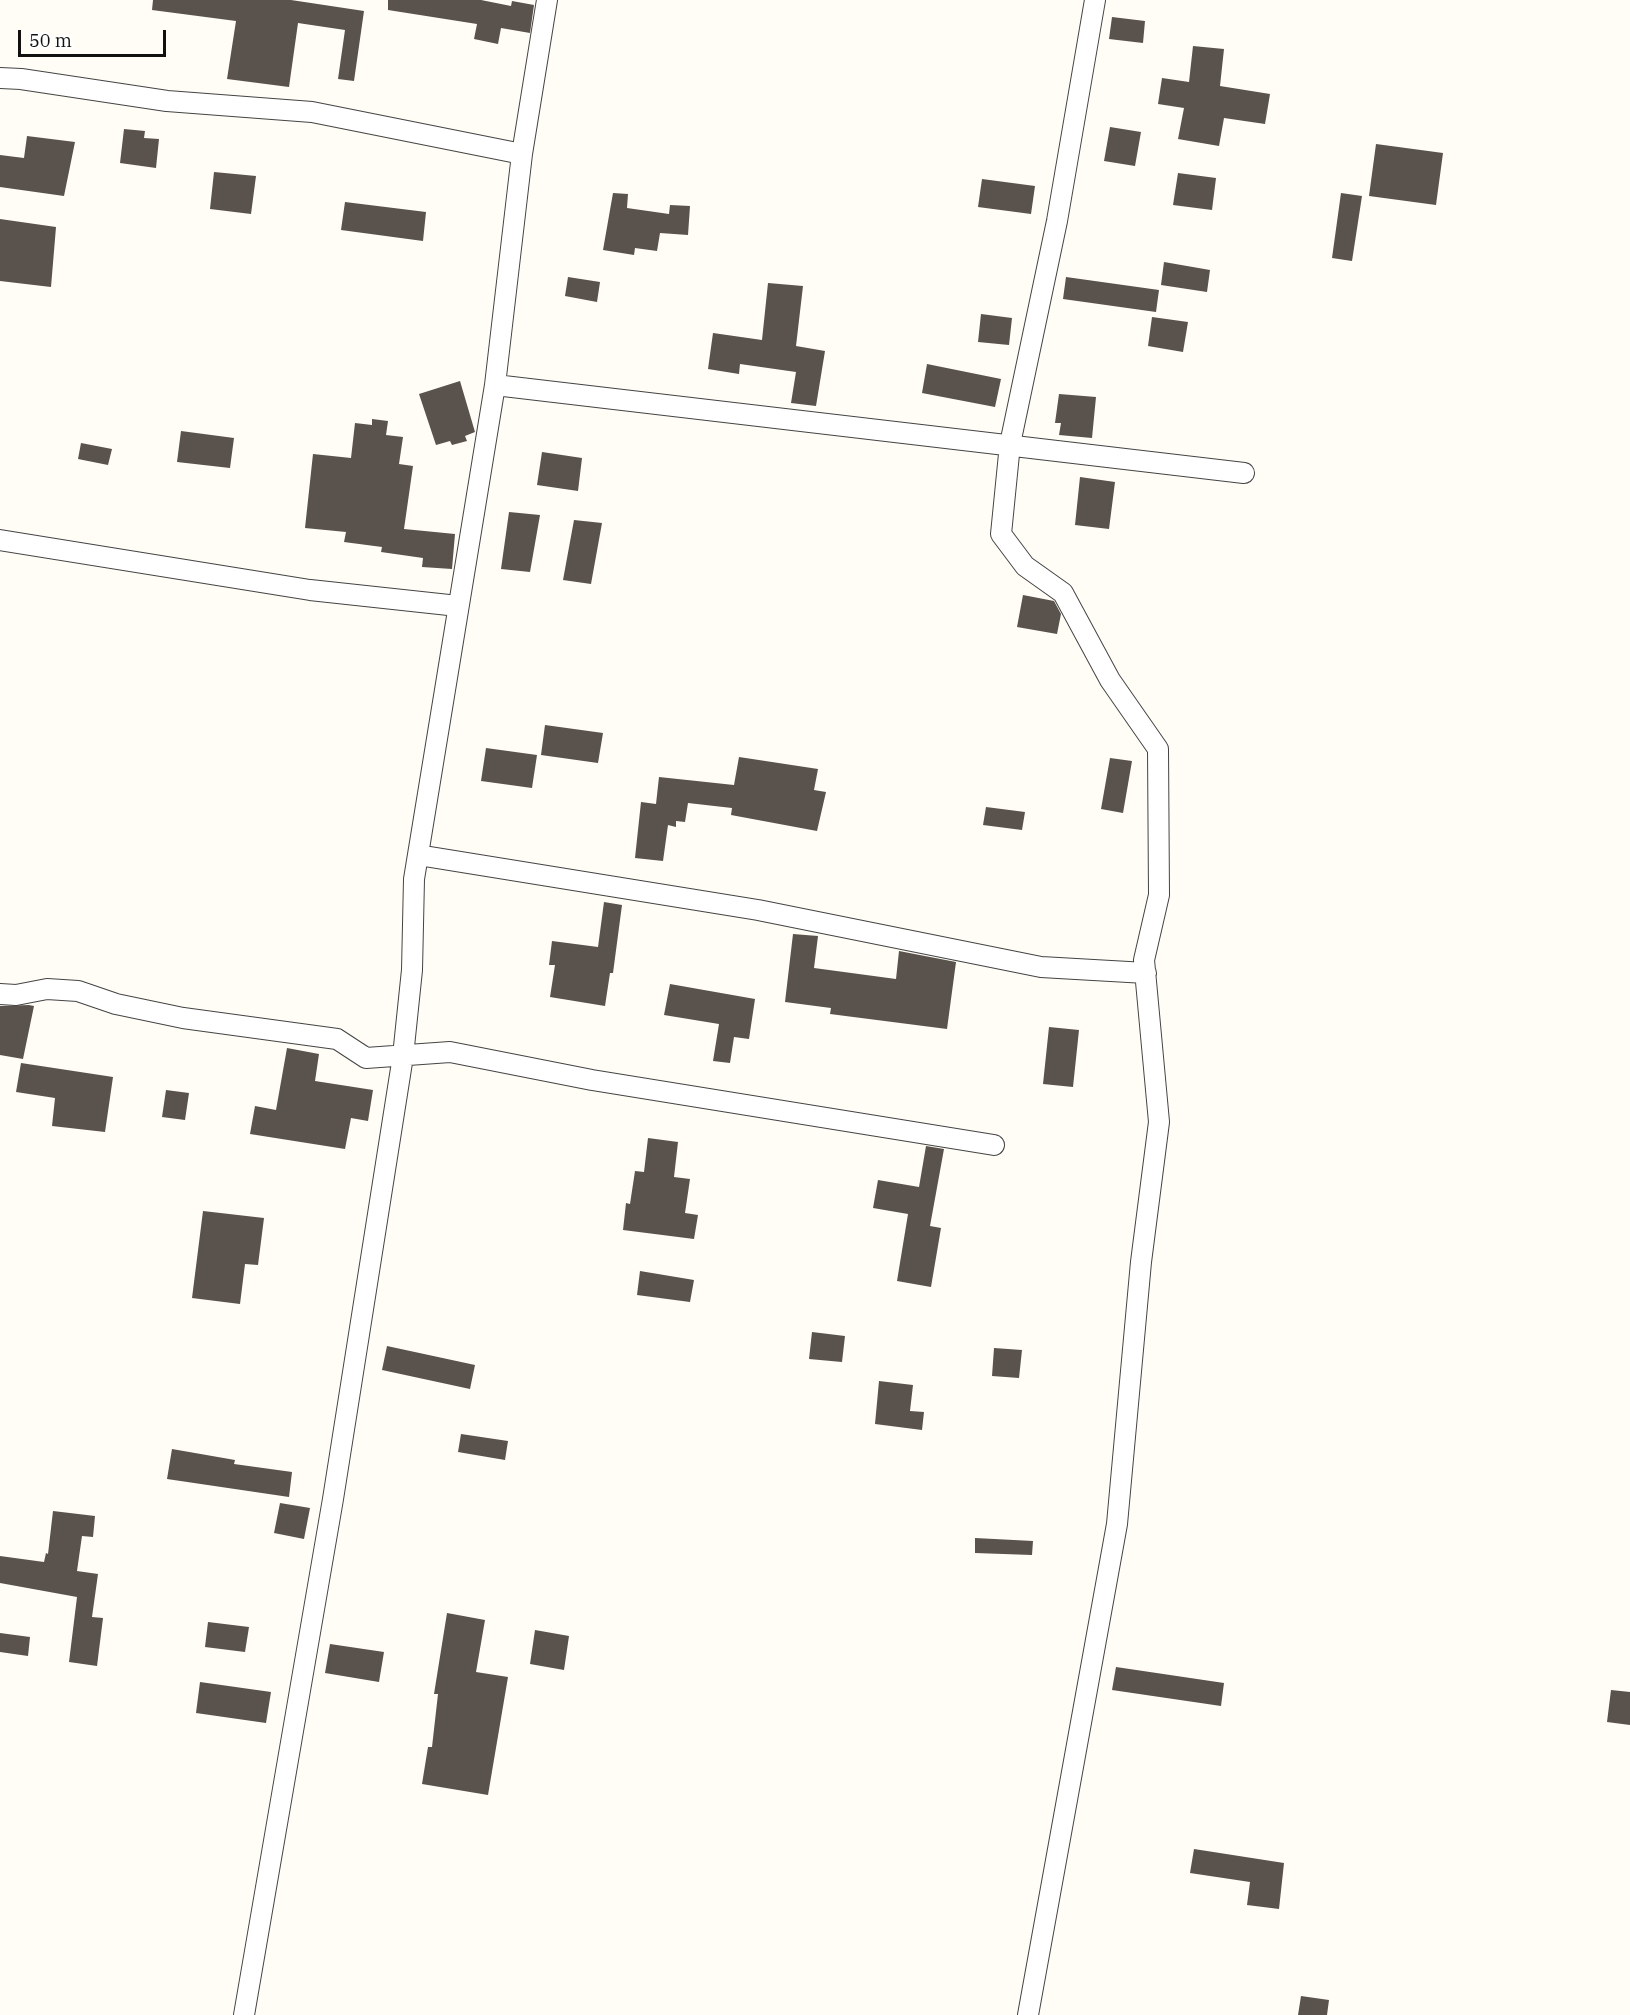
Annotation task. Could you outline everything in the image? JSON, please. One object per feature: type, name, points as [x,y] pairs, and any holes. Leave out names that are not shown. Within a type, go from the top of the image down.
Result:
[{"type":"street","points":[[244,2015],[333,1499],[403,1056],[412,970],[414,879],[495,385],[522,154],[548,0]]},
{"type":"street","points":[[1028,2015],[1117,1524],[1141,1262],[1159,1122],[1144,960],[1159,896],[1158,749],[1110,680],[1063,593],[1025,566],[1001,534],[1010,444],[1057,221],[1095,0]]},
{"type":"street","points":[[0,78],[21,79],[167,101],[312,112],[522,154]]},
{"type":"street","points":[[495,385],[1244,473]]},
{"type":"street","points":[[0,540],[310,590],[458,606]]},
{"type":"street","points":[[418,855],[758,910],[1041,967],[1146,973]]},
{"type":"street","points":[[0,994],[16,995],[47,989],[78,991],[116,1004],[183,1018],[337,1039],[366,1058],[450,1052],[592,1080],[994,1145]]},
{"type":"building","points":[[153,0],[291,0],[364,11],[354,81],[338,79],[345,30],[298,23],[289,87],[227,79],[236,21],[152,10]]},
{"type":"building","points":[[388,0],[481,0],[511,6],[512,1],[534,5],[530,33],[501,28],[498,44],[474,39],[477,24],[388,10]]},
{"type":"building","points":[[1112,17],[1145,21],[1143,43],[1109,39]]},
{"type":"building","points":[[1193,46],[1224,49],[1220,86],[1270,94],[1265,124],[1224,118],[1219,146],[1178,139],[1184,108],[1158,104],[1162,78],[1189,82]]},
{"type":"building","points":[[1110,127],[1141,132],[1135,166],[1104,161]]},
{"type":"building","points":[[124,129],[145,131],[144,138],[159,139],[156,168],[120,163]]},
{"type":"building","points":[[27,136],[75,142],[64,196],[0,187],[0,155],[24,158]]},
{"type":"building","points":[[1376,144],[1443,153],[1436,205],[1369,196]]},
{"type":"building","points":[[214,172],[256,176],[251,214],[210,209]]},
{"type":"building","points":[[1178,173],[1216,178],[1212,210],[1173,205]]},
{"type":"building","points":[[982,179],[1035,186],[1031,214],[978,207]]},
{"type":"building","points":[[613,193],[628,194],[627,208],[669,214],[670,205],[690,206],[688,235],[660,233],[657,251],[635,248],[634,255],[603,250]]},
{"type":"building","points":[[1341,193],[1362,196],[1352,261],[1332,258]]},
{"type":"building","points":[[345,202],[426,212],[423,241],[341,230]]},
{"type":"building","points":[[0,219],[56,227],[51,287],[0,281]]},
{"type":"building","points":[[1164,262],[1210,270],[1207,292],[1161,285]]},
{"type":"building","points":[[568,277],[600,282],[597,302],[565,296]]},
{"type":"building","points":[[1066,277],[1159,290],[1156,312],[1063,299]]},
{"type":"building","points":[[768,283],[803,286],[796,346],[825,351],[816,406],[791,403],[796,372],[740,364],[739,374],[708,369],[713,333],[762,340]]},
{"type":"building","points":[[981,314],[1012,318],[1009,345],[978,342]]},
{"type":"building","points":[[1152,317],[1188,322],[1183,352],[1148,346]]},
{"type":"building","points":[[927,364],[1001,379],[995,407],[922,393]]},
{"type":"building","points":[[460,381],[475,432],[465,436],[467,441],[452,445],[450,441],[436,445],[419,394]]},
{"type":"building","points":[[1059,394],[1096,397],[1092,438],[1059,435],[1061,423],[1055,423]]},
{"type":"building","points":[[372,419],[388,421],[386,435],[403,437],[399,464],[413,466],[404,529],[455,534],[452,569],[422,567],[423,558],[381,552],[382,547],[344,542],[346,532],[305,528],[313,454],[351,458],[355,423],[372,425]]},
{"type":"building","points":[[181,431],[234,438],[230,468],[177,462]]},
{"type":"building","points":[[81,443],[112,449],[108,465],[78,459]]},
{"type":"building","points":[[542,452],[582,458],[578,491],[537,485]]},
{"type":"building","points":[[1080,477],[1115,482],[1109,529],[1075,525]]},
{"type":"building","points":[[509,512],[540,515],[530,572],[501,569]]},
{"type":"building","points":[[574,520],[602,523],[591,584],[563,580]]},
{"type":"building","points":[[1023,595],[1054,601],[1061,614],[1057,634],[1017,627]]},
{"type":"building","points":[[545,725],[603,733],[598,763],[541,755]]},
{"type":"building","points":[[486,748],[537,755],[532,788],[481,781]]},
{"type":"building","points":[[739,757],[818,769],[814,790],[826,792],[817,831],[731,815],[732,808],[688,803],[685,822],[676,821],[676,827],[668,825],[663,861],[635,858],[641,802],[656,804],[659,777],[734,785]]},
{"type":"building","points":[[1110,758],[1132,761],[1123,813],[1101,809]]},
{"type":"building","points":[[986,807],[1025,812],[1022,830],[983,825]]},
{"type":"building","points":[[604,902],[622,905],[613,973],[610,973],[605,1006],[550,997],[555,965],[549,965],[552,941],[598,947]]},
{"type":"building","points":[[793,934],[818,936],[814,968],[896,979],[899,951],[956,962],[947,1029],[830,1014],[831,1008],[785,1002]]},
{"type":"building","points":[[670,984],[755,999],[749,1039],[734,1037],[730,1063],[713,1061],[719,1024],[664,1015]]},
{"type":"building","points":[[0,1006],[34,1006],[23,1059],[0,1055]]},
{"type":"building","points":[[1049,1027],[1079,1030],[1073,1087],[1043,1084]]},
{"type":"building","points":[[287,1048],[319,1054],[315,1081],[373,1090],[368,1121],[351,1118],[345,1149],[250,1134],[255,1106],[276,1110]]},
{"type":"building","points":[[21,1063],[113,1077],[105,1132],[52,1126],[55,1098],[16,1092]]},
{"type":"building","points":[[166,1090],[189,1093],[185,1120],[162,1117]]},
{"type":"building","points":[[648,1138],[678,1142],[674,1177],[690,1179],[685,1213],[698,1215],[694,1239],[623,1230],[626,1203],[630,1204],[635,1171],[644,1172]]},
{"type":"building","points":[[926,1146],[944,1149],[930,1226],[941,1228],[931,1287],[897,1281],[908,1214],[873,1208],[878,1180],[919,1187]]},
{"type":"building","points":[[203,1211],[264,1218],[258,1265],[245,1264],[240,1304],[192,1298]]},
{"type":"building","points":[[640,1271],[694,1280],[690,1302],[637,1295]]},
{"type":"building","points":[[812,1332],[845,1336],[842,1362],[809,1359]]},
{"type":"building","points":[[387,1346],[475,1365],[470,1389],[382,1370]]},
{"type":"building","points":[[994,1348],[1022,1350],[1019,1378],[992,1376]]},
{"type":"building","points":[[879,1381],[913,1385],[910,1411],[924,1412],[922,1430],[875,1424]]},
{"type":"building","points":[[461,1434],[508,1441],[505,1460],[458,1452]]},
{"type":"building","points":[[172,1449],[235,1460],[234,1464],[292,1472],[289,1497],[167,1479]]},
{"type":"building","points":[[280,1503],[310,1508],[304,1539],[274,1533]]},
{"type":"building","points":[[53,1511],[95,1516],[93,1537],[82,1536],[77,1571],[98,1574],[92,1617],[103,1618],[97,1666],[69,1662],[77,1597],[0,1583],[0,1556],[44,1562],[46,1553],[48,1554]]},
{"type":"building","points":[[975,1538],[1033,1541],[1032,1555],[975,1553]]},
{"type":"building","points":[[447,1613],[485,1620],[476,1672],[508,1677],[488,1795],[422,1784],[428,1747],[432,1747],[438,1694],[434,1694]]},
{"type":"building","points":[[208,1622],[249,1627],[245,1652],[205,1647]]},
{"type":"building","points":[[535,1630],[569,1636],[564,1670],[530,1664]]},
{"type":"building","points":[[0,1633],[30,1637],[28,1656],[0,1652]]},
{"type":"building","points":[[330,1644],[384,1652],[379,1682],[325,1673]]},
{"type":"building","points":[[1116,1667],[1224,1683],[1221,1706],[1112,1690]]},
{"type":"building","points":[[200,1682],[271,1692],[266,1723],[196,1713]]},
{"type":"building","points":[[1611,1690],[1630,1692],[1630,1725],[1607,1722]]},
{"type":"building","points":[[1194,1849],[1284,1863],[1279,1909],[1247,1905],[1250,1882],[1190,1873]]},
{"type":"building","points":[[1301,1996],[1329,2000],[1327,2015],[1298,2015]]}]
